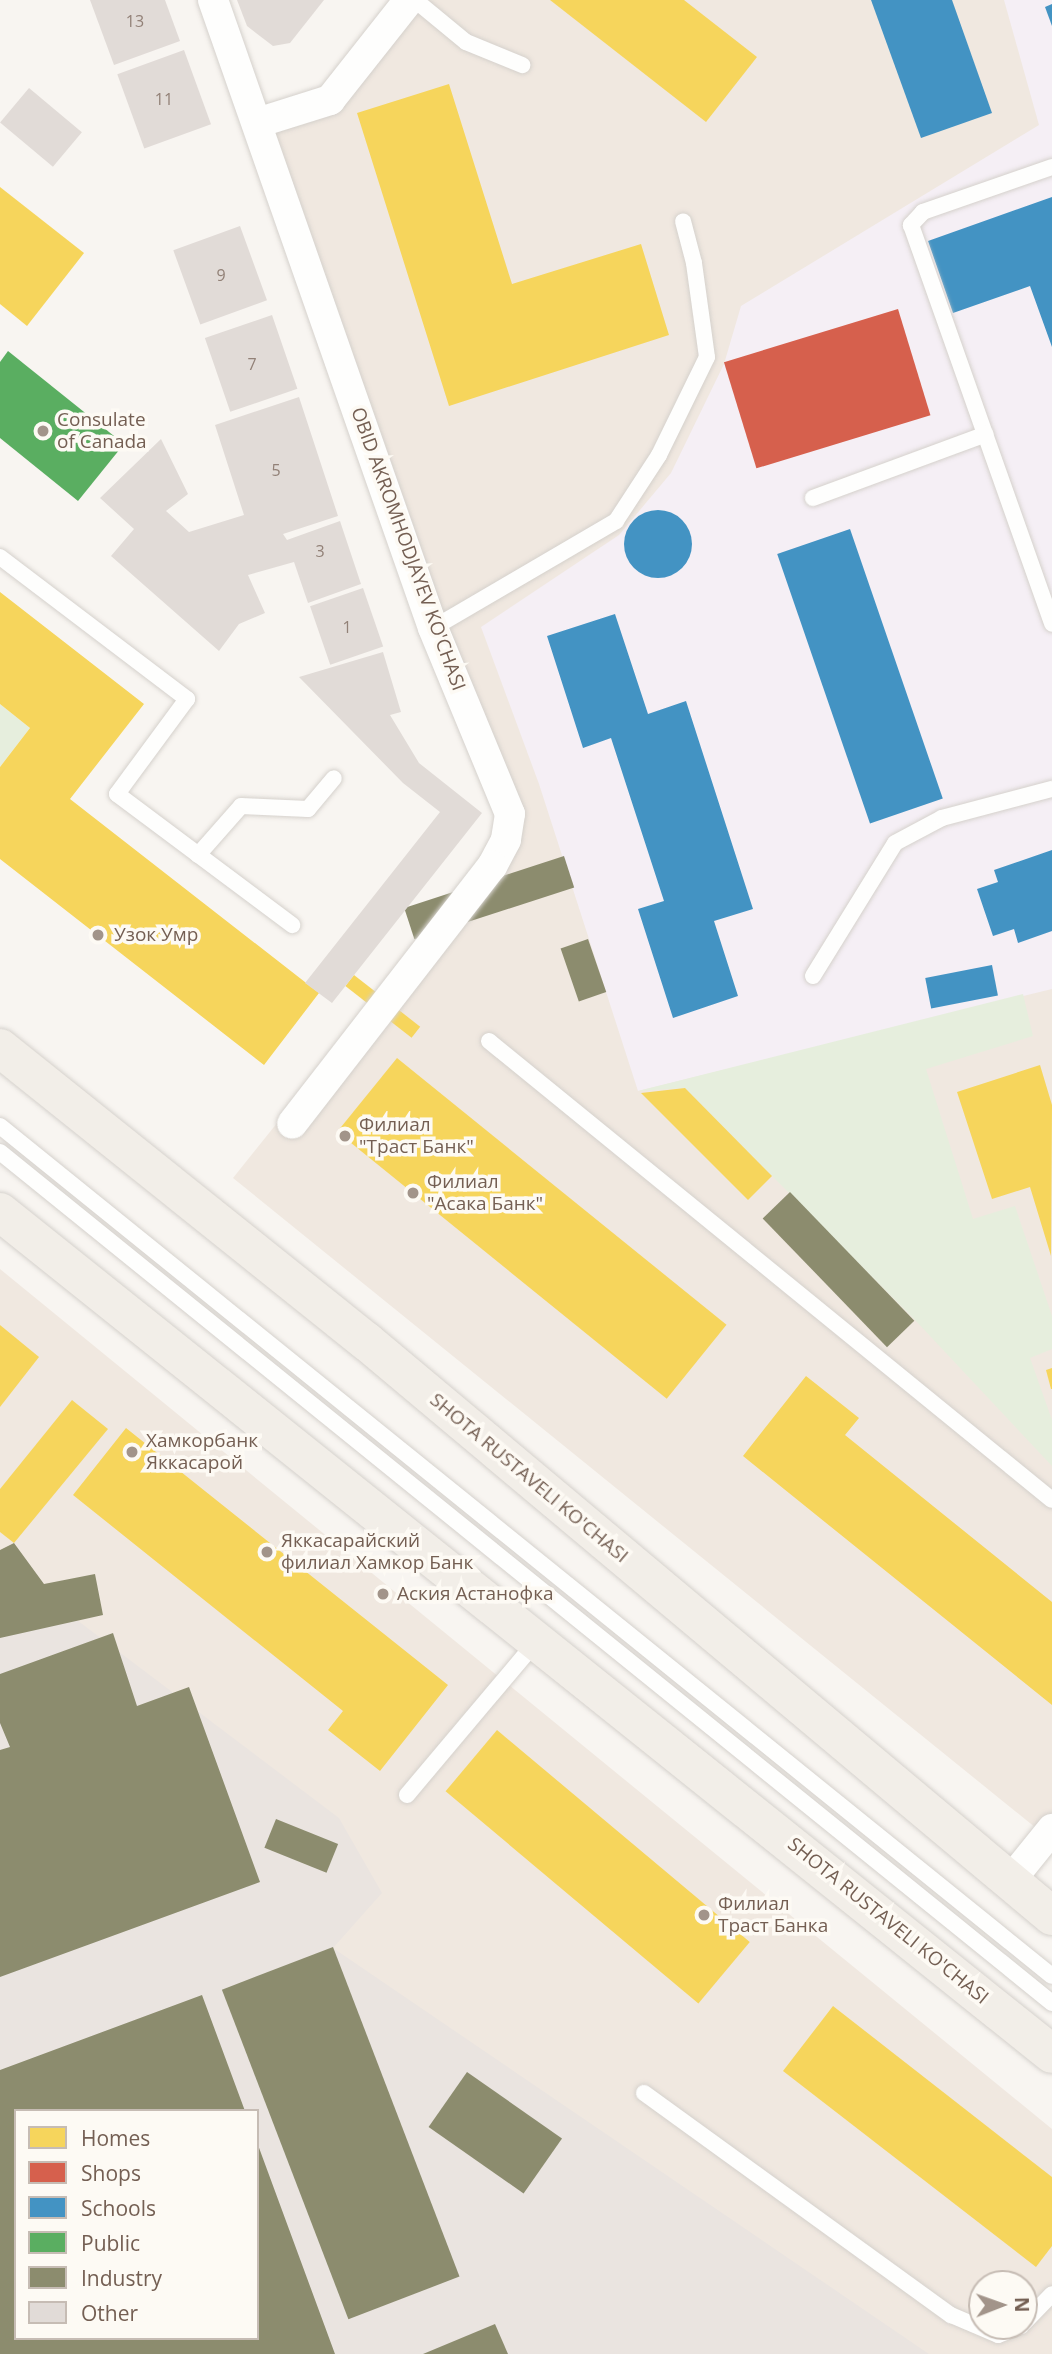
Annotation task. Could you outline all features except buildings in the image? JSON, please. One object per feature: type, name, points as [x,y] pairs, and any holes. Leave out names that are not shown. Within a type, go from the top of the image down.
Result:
[{"type":"main road","name":"SHOTA RUSTAVELI KO'CHASI","points":[[0,1048],[366,1341],[1052,1916]]},
{"type":"main road","name":"SHOTA RUSTAVELI KO'CHASI","points":[[0,1212],[1052,2054]]},
{"type":"street","name":"OBID AKROMHODJAYEV KO'CHASI","points":[[213,0],[433,628],[505,795],[509,831],[492,866],[292,1124]]},
{"type":"street","points":[[257,123],[330,100],[409,0]]},
{"type":"street","points":[[1010,1881],[1052,1829]]},
{"type":"lane","points":[[415,0],[466,42],[522,65]]},
{"type":"lane","points":[[1052,167],[923,212],[911,225],[1052,624]]},
{"type":"lane","points":[[433,628],[616,521],[659,455],[707,357],[694,263],[683,221]]},
{"type":"lane","points":[[813,498],[986,434]]},
{"type":"lane","points":[[0,557],[187,699],[117,794],[292,925]]},
{"type":"lane","points":[[198,855],[241,806],[308,809],[334,778]]},
{"type":"lane","points":[[813,976],[895,843],[942,818],[1052,789]]},
{"type":"lane","points":[[489,1041],[1052,1500]]},
{"type":"lane","points":[[0,1126],[1052,1976]]},
{"type":"lane","points":[[0,1152],[1052,2003]]},
{"type":"lane","points":[[408,1795],[536,1642]]},
{"type":"lane","points":[[644,2093],[951,2315],[968,2322]]},
{"type":"lane","points":[[1038,2309],[1052,2294]]},
{"type":"shaded area","points":[[415,0],[1052,0],[1052,1841],[233,1178],[501,844],[505,795],[257,123],[330,100]]},
{"type":"shaded area","points":[[1004,0],[1052,0],[1052,989],[638,1091],[539,784],[481,627],[619,535],[671,473],[724,364],[741,306],[1039,125]]},
{"type":"shaded area","points":[[0,1269],[1052,2129],[1052,2354],[0,2354]]},
{"type":"shaded area","points":[[0,1562],[339,1818],[382,1893],[333,1948],[929,2354],[0,2354]]},
{"type":"green space","points":[[0,704],[30,728],[0,767]]},
{"type":"green space","points":[[1023,994],[1033,1036],[926,1069],[973,1219],[1015,1206],[1052,1316],[1052,1349],[1030,1358],[1052,1420],[1052,1466],[915,1320],[685,1088],[638,1091]]},
{"type":"place","name":"Consulate of Canada","points":[[43,431]]},
{"type":"place","name":"Узок Умр","points":[[98,935]]},
{"type":"place","name":"Филиал \"Траст Банк\"","points":[[345,1136]]},
{"type":"place","name":"Филиал \"Асака Банк\"","points":[[413,1193]]},
{"type":"place","name":"Хамкорбанк Яккасарой","points":[[132,1452]]},
{"type":"place","name":"Яккасарайский филиал Хамкор Банк","points":[[267,1552]]},
{"type":"place","name":"Аския Астанофка","points":[[383,1594]]},
{"type":"place","name":"Филиал Траст Банка","points":[[704,1915]]}]
